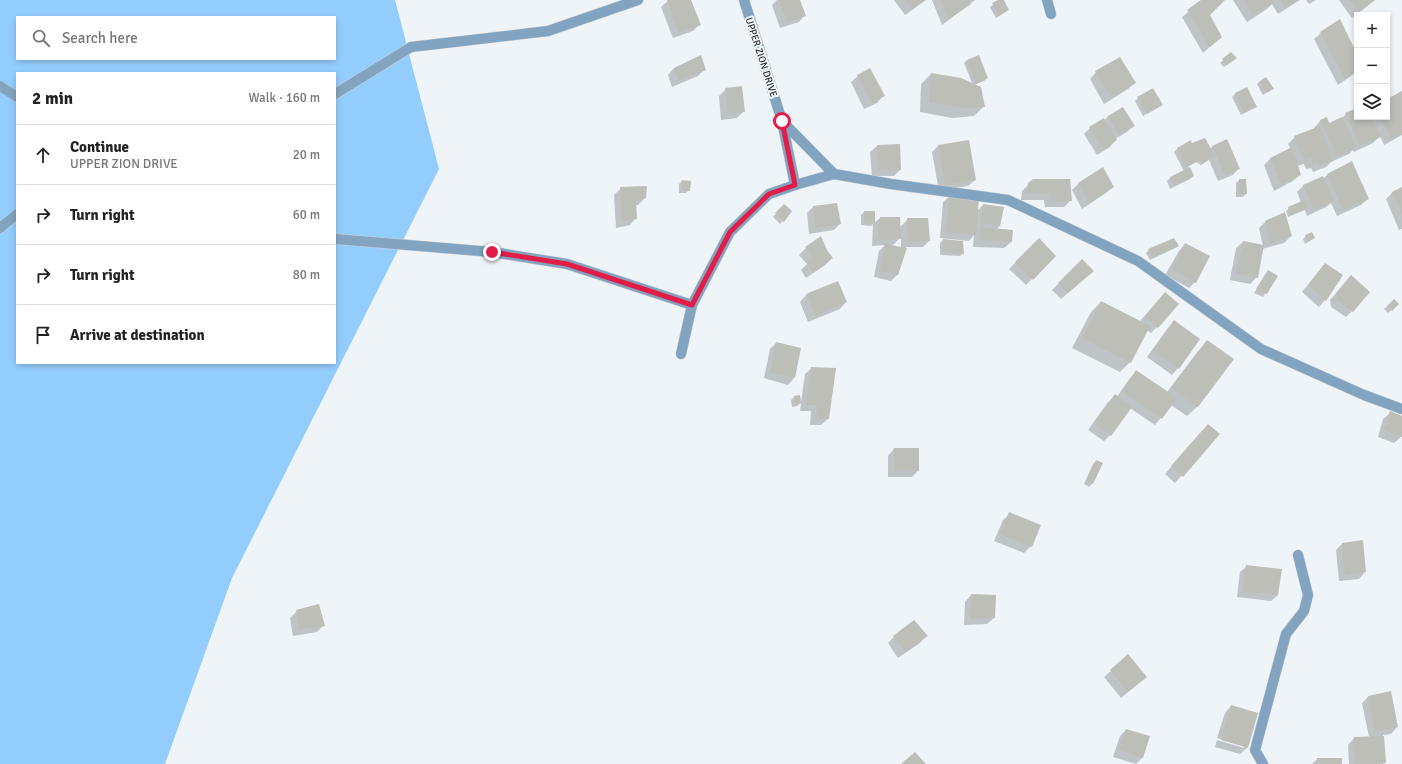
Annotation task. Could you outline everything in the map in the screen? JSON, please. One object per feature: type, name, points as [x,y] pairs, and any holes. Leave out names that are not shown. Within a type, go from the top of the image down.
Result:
[{"type":"street","points":[[336,93],[411,47],[548,31],[638,0]]},
{"type":"street","name":"UPPER ZION DRIVE","points":[[744,0],[782,121],[795,185]]},
{"type":"street","points":[[1047,0],[1051,14]]},
{"type":"street","points":[[0,86],[16,96]]},
{"type":"street","points":[[782,121],[834,174]]},
{"type":"street","points":[[681,354],[692,305],[730,232],[769,194],[834,174],[891,184],[1008,200],[1138,261],[1261,350],[1364,395],[1402,409]]},
{"type":"street","points":[[0,228],[16,215]]},
{"type":"street","points":[[336,239],[492,252],[567,264],[692,305]]},
{"type":"street","points":[[1263,764],[1255,750],[1286,634],[1304,611],[1308,595],[1298,555]]},
{"type":"shaded area","points":[[0,0],[395,0],[439,169],[232,578],[165,764],[0,764]]},
{"type":"building","points":[[667,0],[691,0],[701,25],[679,33]]},
{"type":"building","points":[[779,0],[800,0],[806,16],[787,22]]},
{"type":"building","points":[[905,0],[925,0],[912,9]]},
{"type":"building","points":[[940,0],[969,0],[971,4],[949,19]]},
{"type":"building","points":[[998,0],[1004,0],[1009,10],[999,16],[992,3]]},
{"type":"building","points":[[1201,0],[1225,0],[1210,15],[1222,37],[1210,47],[1187,10]]},
{"type":"building","points":[[1243,0],[1274,0],[1275,2],[1253,16]]},
{"type":"building","points":[[1280,0],[1298,0],[1285,8]]},
{"type":"building","points":[[1350,0],[1375,0],[1359,12]]},
{"type":"building","points":[[1340,19],[1354,48],[1354,73],[1345,79],[1320,32]]},
{"type":"building","points":[[1231,52],[1237,58],[1227,65],[1222,59]]},
{"type":"building","points":[[701,55],[706,70],[679,81],[674,68]]},
{"type":"building","points":[[979,55],[988,78],[976,84],[967,60]]},
{"type":"building","points":[[1120,57],[1136,83],[1111,98],[1095,71]]},
{"type":"building","points":[[870,68],[885,96],[871,103],[857,75]]},
{"type":"building","points":[[931,73],[961,78],[981,87],[985,107],[962,108],[929,102]]},
{"type":"building","points":[[1266,77],[1274,89],[1266,93],[1260,81]]},
{"type":"building","points":[[742,86],[745,112],[728,113],[725,88]]},
{"type":"building","points":[[1247,87],[1257,107],[1244,113],[1235,93]]},
{"type":"building","points":[[1153,88],[1163,105],[1147,114],[1137,97]]},
{"type":"building","points":[[1402,91],[1402,133],[1391,139],[1382,120],[1390,120],[1390,97]]},
{"type":"building","points":[[1123,107],[1135,126],[1119,135],[1108,116]]},
{"type":"building","points":[[1354,109],[1354,120],[1373,120],[1381,137],[1360,146],[1345,113]]},
{"type":"building","points":[[1327,117],[1329,123],[1342,117],[1357,148],[1337,157],[1320,120]]},
{"type":"building","points":[[1104,118],[1117,140],[1104,149],[1089,127]]},
{"type":"building","points":[[1320,126],[1333,161],[1319,166],[1318,162],[1313,164],[1311,158],[1304,161],[1294,136]]},
{"type":"building","points":[[1205,138],[1215,156],[1204,162],[1200,160],[1187,167],[1177,148],[1191,140],[1192,143]]},
{"type":"building","points":[[1227,139],[1240,169],[1225,175],[1212,146]]},
{"type":"building","points":[[969,140],[976,180],[945,185],[938,145]]},
{"type":"building","points":[[900,144],[901,170],[878,170],[877,145]]},
{"type":"building","points":[[1292,147],[1301,175],[1281,185],[1270,158]]},
{"type":"building","points":[[1352,161],[1369,199],[1343,210],[1327,174]]},
{"type":"building","points":[[1103,167],[1114,187],[1089,203],[1078,183]]},
{"type":"building","points":[[1190,167],[1194,176],[1174,186],[1170,177]]},
{"type":"building","points":[[1323,176],[1334,201],[1314,210],[1303,185]]},
{"type":"building","points":[[1033,179],[1070,179],[1072,201],[1051,201],[1051,193],[1027,193],[1028,183]]},
{"type":"building","points":[[1239,179],[1246,179],[1247,194],[1239,194]]},
{"type":"building","points":[[682,180],[691,181],[690,191],[681,190]]},
{"type":"building","points":[[647,186],[646,198],[636,200],[637,219],[622,222],[620,187]]},
{"type":"building","points":[[1402,187],[1402,215],[1392,192]]},
{"type":"building","points":[[949,195],[979,198],[976,235],[946,232]]},
{"type":"building","points":[[1304,200],[1308,208],[1291,215],[1288,207]]},
{"type":"building","points":[[837,203],[841,224],[815,228],[813,206]]},
{"type":"building","points":[[784,204],[792,211],[784,222],[775,213]]},
{"type":"building","points":[[983,204],[1004,207],[1000,226],[981,223]]},
{"type":"building","points":[[864,211],[875,211],[875,223],[864,223]]},
{"type":"building","points":[[1285,212],[1292,236],[1270,243],[1265,221]]},
{"type":"building","points":[[880,217],[900,217],[901,239],[878,240]]},
{"type":"building","points":[[907,218],[928,218],[930,241],[908,241]]},
{"type":"building","points":[[980,227],[1013,230],[1012,242],[980,240]]},
{"type":"building","points":[[1312,232],[1315,238],[1308,242],[1305,235]]},
{"type":"building","points":[[821,236],[827,250],[833,258],[813,273],[807,263],[813,257],[805,247]]},
{"type":"building","points":[[1039,238],[1056,256],[1033,280],[1015,262]]},
{"type":"building","points":[[1174,238],[1179,246],[1153,258],[1148,249]]},
{"type":"building","points":[[943,239],[963,241],[964,254],[943,252]]},
{"type":"building","points":[[1243,241],[1264,245],[1258,278],[1236,273]]},
{"type":"building","points":[[1185,243],[1210,256],[1196,283],[1171,269]]},
{"type":"building","points":[[885,244],[907,248],[898,275],[880,271]]},
{"type":"building","points":[[1082,259],[1094,271],[1068,293],[1058,283]]},
{"type":"building","points":[[1325,263],[1343,275],[1326,301],[1308,285]]},
{"type":"building","points":[[1268,270],[1278,276],[1267,294],[1256,289]]},
{"type":"building","points":[[1351,275],[1370,292],[1353,312],[1337,300],[1337,292]]},
{"type":"building","points":[[838,281],[847,302],[815,316],[806,294]]},
{"type":"building","points":[[1165,292],[1179,304],[1158,328],[1145,316]]},
{"type":"building","points":[[1394,299],[1399,304],[1392,311],[1387,306]]},
{"type":"building","points":[[1101,301],[1150,326],[1131,363],[1082,338]]},
{"type":"building","points":[[1174,320],[1200,339],[1179,369],[1153,350]]},
{"type":"building","points":[[1207,340],[1234,359],[1198,407],[1171,388]]},
{"type":"building","points":[[776,342],[801,348],[795,378],[770,372]]},
{"type":"building","points":[[811,367],[836,368],[829,419],[816,419],[817,405],[806,405]]},
{"type":"building","points":[[1136,370],[1177,398],[1162,419],[1122,391]]},
{"type":"building","points":[[1115,394],[1132,407],[1111,436],[1094,423]]},
{"type":"building","points":[[800,395],[801,403],[795,405],[794,396]]},
{"type":"building","points":[[1390,411],[1402,416],[1402,437],[1384,430]]},
{"type":"building","points":[[1208,424],[1220,434],[1183,477],[1171,466]]},
{"type":"building","points":[[894,448],[919,448],[919,471],[894,471]]},
{"type":"building","points":[[1096,460],[1103,463],[1093,484],[1086,481]]},
{"type":"building","points":[[1009,512],[1041,525],[1032,547],[1000,534]]},
{"type":"building","points":[[1363,540],[1366,572],[1345,575],[1342,543]]},
{"type":"building","points":[[1246,565],[1282,569],[1278,595],[1243,591]]},
{"type":"building","points":[[971,594],[996,595],[995,618],[970,619]]},
{"type":"building","points":[[319,604],[325,626],[299,630],[296,610]]},
{"type":"building","points":[[914,620],[928,636],[905,652],[893,636]]},
{"type":"building","points":[[1128,654],[1147,677],[1128,692],[1110,670]]},
{"type":"building","points":[[1391,691],[1398,727],[1375,732],[1368,696]]},
{"type":"building","points":[[1231,705],[1258,713],[1248,748],[1221,740]]},
{"type":"building","points":[[1126,729],[1150,736],[1143,758],[1119,750]]},
{"type":"building","points":[[1384,736],[1386,763],[1355,764],[1354,737]]},
{"type":"building","points":[[915,752],[926,764],[901,764]]},
{"type":"building","points":[[1317,758],[1342,758],[1342,764],[1317,764]]},
{"type":"route","points":[[492,252],[567,264],[692,305],[730,232],[769,194],[795,185],[782,121]]}]
